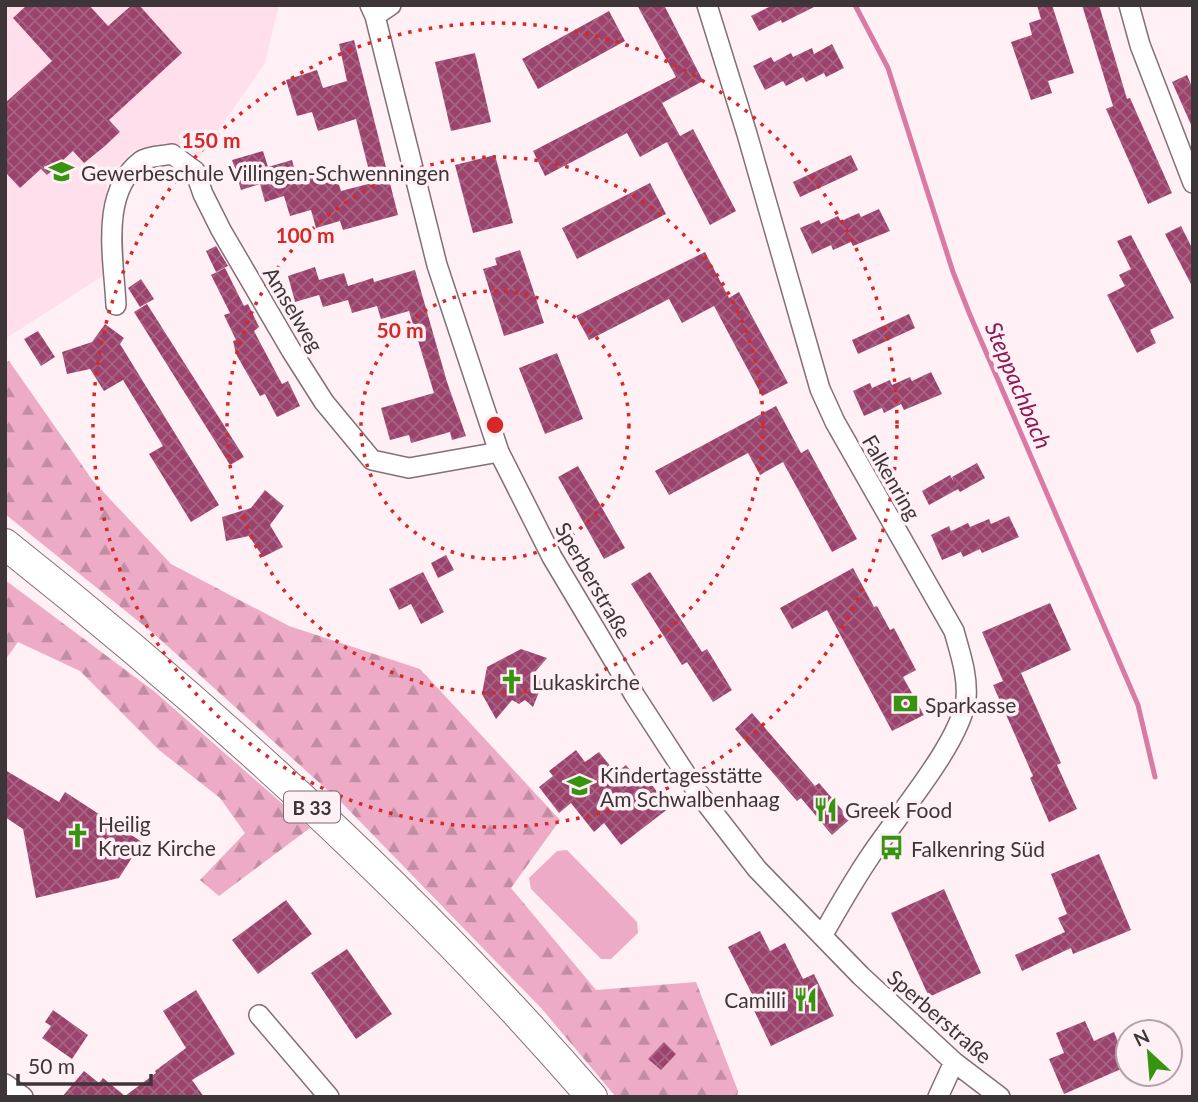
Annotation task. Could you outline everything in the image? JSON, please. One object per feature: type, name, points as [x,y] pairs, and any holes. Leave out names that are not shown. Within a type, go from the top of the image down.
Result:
[{"type":"main road","name":"B 33","points":[[5,544],[147,659],[289,786],[438,931],[592,1097]]},
{"type":"street","name":"Falkenring","points":[[707,5],[820,389],[835,422],[954,631],[965,667],[966,700],[958,723],[941,754],[869,857],[822,936]]},
{"type":"street","points":[[1129,5],[1140,45],[1193,183]]},
{"type":"street","name":"Sperberstraße","points":[[379,9],[437,265],[499,452],[552,557],[635,696],[696,790],[757,869],[861,976],[954,1062],[1000,1097]]},
{"type":"street","name":"Amselweg","points":[[116,305],[112,224],[121,183],[142,159],[172,154],[195,170],[203,194],[221,230],[291,350],[324,402],[372,460],[409,468],[499,452]]},
{"type":"street","points":[[260,1015],[329,1097]]},
{"type":"street","points":[[938,1097],[954,1062]]},
{"type":"street","points":[[5,1084],[23,1097]]},
{"type":"shaded area","name":"Gewerbeschule Villingen-Schwenningen","points":[[5,5],[279,5],[265,63],[199,158],[182,146],[164,143],[134,150],[119,165],[115,178],[107,183],[104,275],[5,339]]},
{"type":"green space","points":[[9,361],[93,481],[171,564],[289,626],[420,669],[560,820],[511,888],[596,990],[696,982],[738,1091],[737,1097],[616,1097],[542,1009],[344,805],[153,633],[5,514],[5,363]]},
{"type":"green space","points":[[5,580],[155,692],[310,828],[219,896],[200,880],[245,833],[220,798],[159,750],[80,671],[18,642],[5,660]]},
{"type":"green space","points":[[567,850],[637,922],[638,933],[611,959],[601,959],[531,889],[529,878],[557,851]]},
{"type":"building","points":[[27,5],[89,5],[108,26],[132,5],[139,5],[182,53],[109,120],[120,132],[105,146],[84,163],[73,151],[47,175],[41,169],[20,188],[5,172],[5,103],[52,61],[13,18]]},
{"type":"building","points":[[637,5],[664,5],[703,81],[662,103],[680,136],[693,129],[736,211],[710,225],[667,142],[640,157],[627,133],[545,176],[533,151],[676,77]]},
{"type":"building","points":[[773,5],[818,5],[759,31],[751,16]]},
{"type":"building","points":[[1037,5],[1052,5],[1074,73],[1048,81],[1052,93],[1031,100],[1011,42],[1032,35],[1029,23],[1041,19]]},
{"type":"building","points":[[1082,5],[1099,5],[1127,99],[1130,98],[1172,193],[1148,204],[1106,109],[1113,106]]},
{"type":"building","points":[[609,11],[625,41],[538,89],[522,59]]},
{"type":"building","points":[[354,40],[398,215],[343,230],[340,221],[316,228],[311,210],[290,216],[284,196],[265,202],[260,184],[241,190],[232,160],[263,151],[268,167],[292,160],[296,175],[315,169],[319,183],[337,178],[341,191],[372,183],[356,119],[318,131],[312,112],[297,116],[286,80],[317,70],[323,88],[347,81],[339,44]]},
{"type":"building","points":[[832,44],[844,68],[826,77],[824,73],[806,82],[803,77],[786,86],[783,81],[765,90],[753,66],[771,57],[774,62],[791,53],[793,57],[812,48],[814,54]]},
{"type":"building","points":[[475,53],[491,122],[451,131],[435,62]]},
{"type":"building","points":[[1187,75],[1193,89],[1193,129],[1172,82]]},
{"type":"building","points":[[495,155],[513,223],[473,233],[455,165]]},
{"type":"building","points":[[851,155],[858,170],[800,197],[793,182]]},
{"type":"building","points":[[650,183],[666,214],[577,259],[562,228]]},
{"type":"building","points":[[879,209],[890,231],[853,246],[851,242],[833,250],[831,245],[812,254],[800,228],[819,220],[821,224],[838,216],[841,221],[859,213],[861,217]]},
{"type":"building","points":[[1181,226],[1193,250],[1193,288],[1165,234]]},
{"type":"building","points":[[1131,235],[1174,318],[1150,330],[1156,343],[1137,353],[1107,295],[1125,286],[1119,275],[1131,269],[1117,241]]},
{"type":"building","points":[[216,246],[228,266],[216,272],[206,251]]},
{"type":"building","points":[[520,250],[544,323],[504,336],[483,269],[497,265],[495,258]]},
{"type":"building","points":[[705,252],[729,298],[739,292],[788,383],[762,396],[714,306],[682,323],[669,299],[589,340],[576,316]]},
{"type":"building","points":[[315,267],[319,280],[344,273],[348,286],[373,278],[374,282],[415,270],[447,382],[466,436],[452,440],[450,432],[411,443],[409,435],[390,440],[381,408],[434,393],[409,311],[381,319],[377,306],[352,313],[348,300],[323,307],[319,295],[295,302],[288,276]]},
{"type":"building","points":[[225,268],[244,306],[248,304],[259,327],[254,331],[282,384],[288,381],[300,406],[277,417],[265,394],[260,396],[236,354],[233,341],[236,340],[224,315],[230,313],[211,275]]},
{"type":"building","points":[[141,279],[154,299],[140,307],[128,288]]},
{"type":"building","points":[[147,304],[244,457],[230,465],[134,312]]},
{"type":"building","points":[[909,314],[915,328],[858,354],[852,340]]},
{"type":"building","points":[[105,324],[124,338],[120,344],[219,505],[191,522],[149,454],[163,446],[123,380],[104,391],[90,369],[67,374],[62,352],[92,342]]},
{"type":"building","points":[[38,331],[55,357],[41,366],[24,339]]},
{"type":"building","points":[[557,353],[583,419],[545,434],[519,368]]},
{"type":"building","points":[[931,372],[942,394],[904,410],[901,404],[884,413],[882,408],[864,416],[853,391],[870,383],[872,388],[890,380],[892,385],[910,377],[912,381]]},
{"type":"building","points":[[776,406],[801,453],[808,449],[857,539],[832,552],[783,462],[760,475],[748,453],[669,495],[655,471]]},
{"type":"building","points":[[977,463],[985,478],[929,505],[922,491],[950,475],[954,482],[952,477]]},
{"type":"building","points":[[578,466],[625,548],[604,559],[558,477]]},
{"type":"building","points":[[265,490],[284,506],[270,525],[283,547],[263,557],[249,536],[226,541],[222,517],[251,508]]},
{"type":"building","points":[[1009,516],[1019,537],[982,553],[980,549],[963,557],[961,552],[942,560],[931,535],[949,526],[951,531],[968,523],[970,527],[989,519],[991,524]]},
{"type":"building","points":[[446,555],[454,570],[438,578],[431,563]]},
{"type":"building","points":[[853,568],[874,607],[877,606],[890,630],[894,628],[916,670],[903,677],[924,715],[892,731],[827,610],[792,629],[780,608]]},
{"type":"building","points":[[423,572],[444,612],[421,624],[411,604],[399,610],[389,589]]},
{"type":"building","points":[[650,572],[702,652],[707,649],[732,690],[713,702],[687,662],[682,665],[631,584]]},
{"type":"building","points":[[1050,603],[1071,650],[1021,673],[1061,763],[1057,765],[1077,809],[1049,822],[1030,778],[1033,776],[993,685],[1003,681],[982,632]]},
{"type":"building","name":"Lukaskirche","points":[[521,649],[547,658],[535,672],[545,689],[539,692],[533,707],[525,700],[519,704],[512,700],[496,719],[482,694],[487,667]]},
{"type":"building","points":[[752,713],[815,786],[819,783],[850,819],[832,835],[801,798],[797,801],[735,729]]},
{"type":"building","points":[[576,750],[585,762],[599,752],[616,773],[626,765],[635,776],[643,770],[669,808],[621,845],[604,823],[594,832],[571,803],[559,813],[539,787],[553,776],[549,771]]},
{"type":"building","name":"Heilig Kreuz Kirche","points":[[5,770],[59,802],[65,792],[142,842],[119,878],[36,898],[23,829],[5,817]]},
{"type":"building","points":[[1099,854],[1131,930],[1073,954],[1071,948],[1022,971],[1015,955],[1065,932],[1058,918],[1067,914],[1051,874]]},
{"type":"building","points":[[944,889],[981,973],[929,997],[891,913]]},
{"type":"building","points":[[286,900],[312,934],[258,974],[232,940]]},
{"type":"building","points":[[760,931],[770,951],[785,943],[803,979],[814,974],[834,1016],[771,1046],[751,1004],[756,1002],[728,947]]},
{"type":"building","points":[[347,949],[392,1014],[356,1039],[311,973]]},
{"type":"building","points":[[196,990],[235,1054],[192,1080],[204,1097],[62,1097],[84,1071],[99,1083],[103,1078],[125,1096],[156,1073],[155,1071],[186,1048],[163,1011]]},
{"type":"building","points":[[53,1010],[88,1035],[72,1059],[42,1038],[51,1026],[45,1022]]},
{"type":"building","points":[[1085,1021],[1094,1041],[1114,1032],[1114,1072],[1064,1094],[1049,1059],[1064,1053],[1056,1033]]},
{"type":"building","points":[[664,1042],[676,1054],[661,1070],[648,1059]]},
{"type":"waterway","name":"Steppachbach","points":[[855,5],[888,68],[953,272],[970,315],[1138,705],[1155,777]]},
{"type":"place","name":"Gewerbeschule Villingen-Schwenningen","points":[[61,172]]},
{"type":"place","name":"Lukaskirche","points":[[512,681]]},
{"type":"place","name":"Sparkasse","points":[[905,704]]},
{"type":"place","name":"Kindertagesstätte Am Schwalbenhaag","points":[[580,786]]},
{"type":"place","name":"Greek Food","points":[[825,809]]},
{"type":"place","name":"Heilig Kreuz Kirche","points":[[78,835]]},
{"type":"place","name":"Falkenring Süd","points":[[891,848]]},
{"type":"place","name":"Camilli","points":[[806,999]]}]
